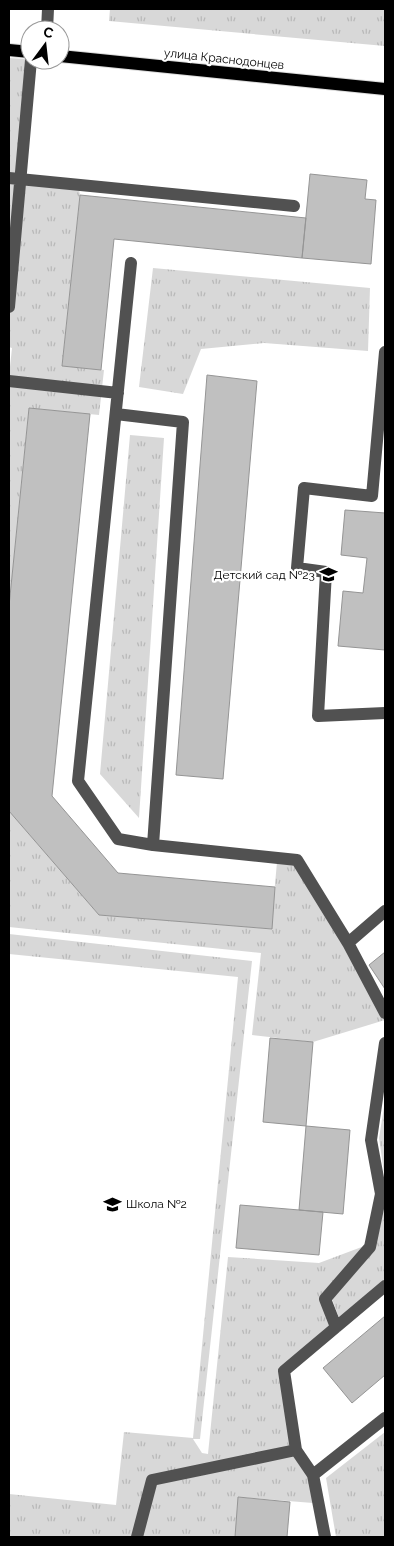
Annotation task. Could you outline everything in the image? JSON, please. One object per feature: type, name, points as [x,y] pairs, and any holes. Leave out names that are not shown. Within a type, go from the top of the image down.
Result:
[{"type":"main road","name":"улица Краснодонцев","points":[[70,57],[385,89]]},
{"type":"street","points":[[9,308],[15,179],[30,70]]},
{"type":"street","points":[[15,179],[294,206]]},
{"type":"street","points":[[131,263],[78,781],[118,839],[153,845],[297,860],[348,942],[385,1013]]},
{"type":"street","points":[[385,352],[383,393],[372,496],[304,488],[297,568],[326,572],[318,716],[385,713]]},
{"type":"street","points":[[9,381],[118,393]]},
{"type":"street","points":[[116,414],[183,422],[153,845]]},
{"type":"street","points":[[348,942],[385,911]]},
{"type":"street","points":[[336,1327],[325,1299],[370,1247],[381,1194],[371,1140],[385,1043]]},
{"type":"street","points":[[325,1537],[313,1475],[296,1450],[284,1371],[385,1286]]},
{"type":"street","points":[[313,1475],[385,1418]]},
{"type":"street","points":[[137,1537],[152,1480],[296,1450]]},
{"type":"green space","points":[[110,9],[385,9],[385,46],[109,21]]},
{"type":"green space","points":[[9,58],[20,59],[20,70],[25,70],[17,182],[79,189],[80,195],[62,366],[104,370],[99,415],[29,408],[9,606],[9,376],[12,348],[9,347]]},
{"type":"green space","points":[[153,268],[370,288],[368,351],[264,343],[201,349],[183,394],[139,387]]},
{"type":"green space","points":[[130,435],[164,438],[139,818],[100,774]]},
{"type":"green space","points":[[9,811],[99,915],[271,929],[277,862],[295,863],[345,944],[385,1020],[313,1042],[252,1035],[261,953],[9,927]]},
{"type":"green space","points":[[9,934],[252,961],[200,1439],[193,1439],[202,1453],[208,1454],[228,1257],[319,1263],[367,1245],[322,1299],[332,1326],[278,1370],[308,1477],[313,1503],[239,1497],[235,1537],[9,1537],[9,1494],[116,1505],[124,1432],[193,1438],[238,977],[9,954]]},
{"type":"green space","points":[[385,1101],[385,1180],[379,1138]]},
{"type":"green space","points":[[385,1205],[385,1279],[339,1318],[332,1299],[375,1248]]},
{"type":"green space","points":[[385,1432],[385,1537],[336,1537],[326,1478]]},
{"type":"building","points":[[310,174],[367,180],[365,199],[376,200],[371,264],[302,258]]},
{"type":"building","points":[[80,195],[306,218],[302,258],[114,239],[101,370],[62,366]]},
{"type":"building","points":[[207,375],[257,381],[223,779],[176,775]]},
{"type":"building","points":[[29,408],[90,414],[52,796],[118,873],[275,887],[272,929],[99,915],[9,811],[9,606]]},
{"type":"building","points":[[345,510],[385,513],[385,650],[338,646],[343,591],[363,593],[367,558],[341,555]]},
{"type":"building","points":[[385,952],[385,989],[369,965]]},
{"type":"building","points":[[270,1038],[313,1042],[306,1126],[263,1122]]},
{"type":"building","points":[[306,1126],[350,1130],[343,1214],[299,1210]]},
{"type":"building","points":[[240,1205],[323,1212],[319,1255],[236,1248]]},
{"type":"building","points":[[385,1316],[385,1375],[352,1403],[323,1368]]},
{"type":"building","points":[[238,1497],[290,1502],[287,1537],[235,1537]]},
{"type":"place","name":"Детский сад №23","points":[[329,575]]},
{"type":"place","name":"Школа №2","points":[[112,1204]]}]
